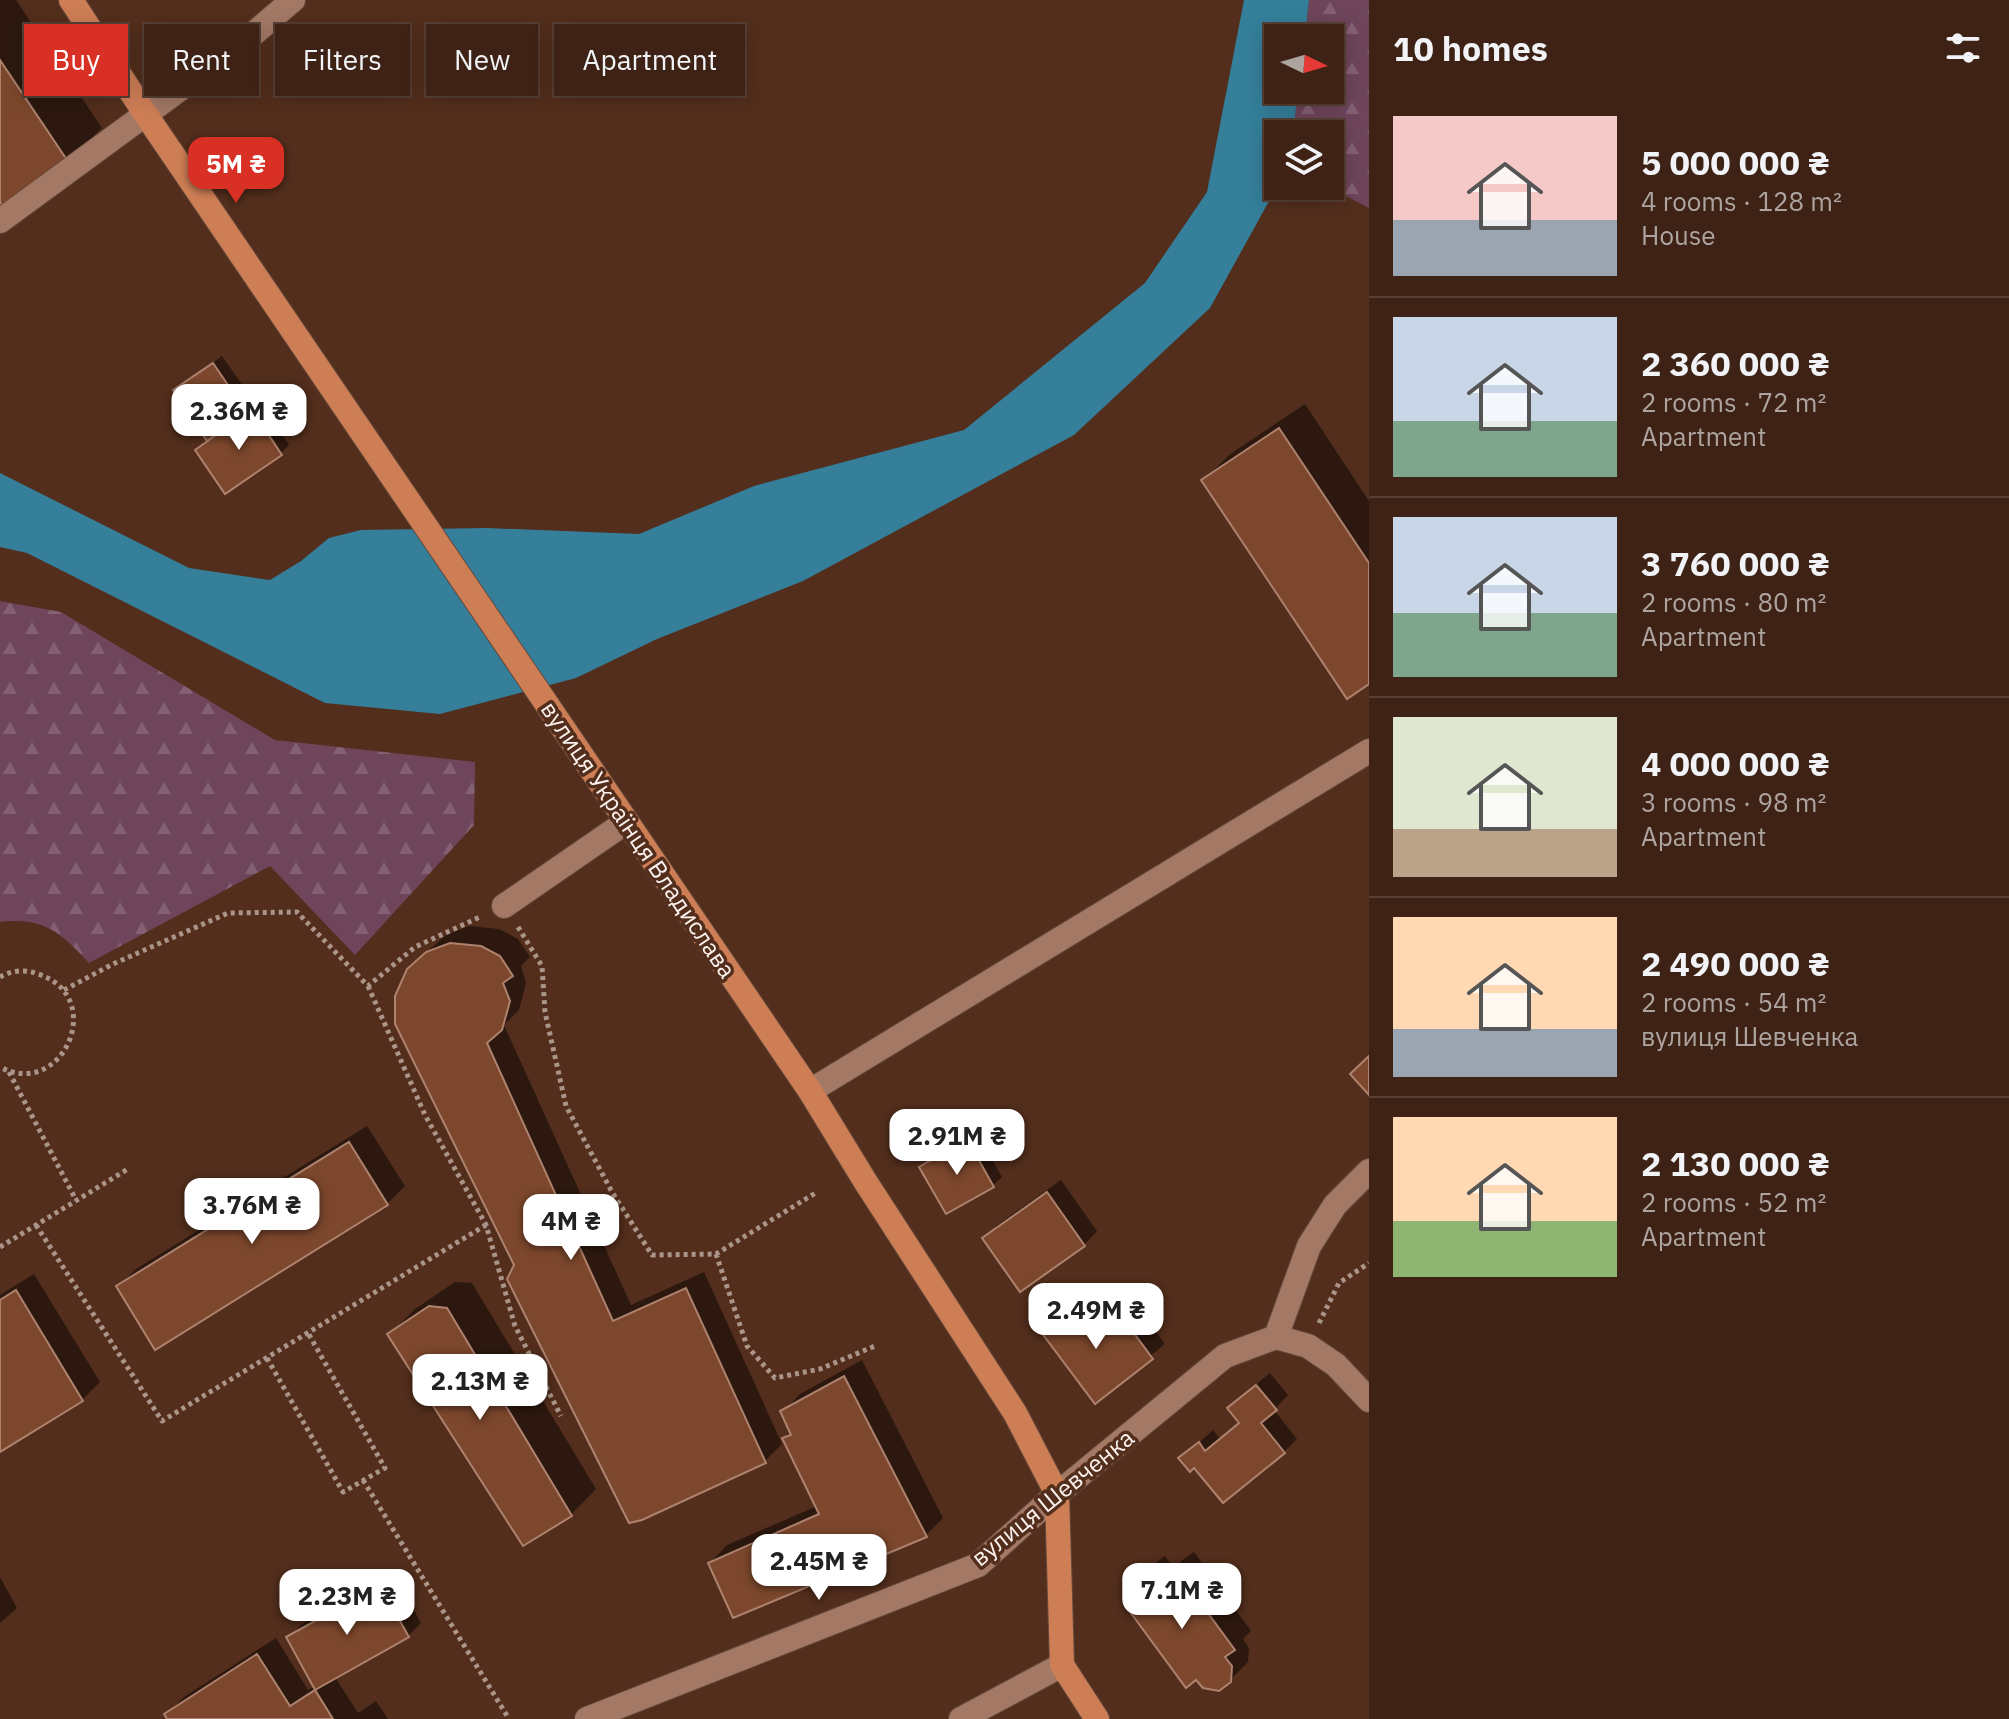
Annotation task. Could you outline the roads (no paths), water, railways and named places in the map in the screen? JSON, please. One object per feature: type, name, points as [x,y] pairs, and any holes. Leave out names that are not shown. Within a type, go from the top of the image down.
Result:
[{"type":"main road","name":"вулиця Українця Владислава","points":[[71,0],[810,1091],[1015,1413],[1057,1494],[1062,1665]]},
{"type":"main road","points":[[1062,1665],[1097,1719]]},
{"type":"street","points":[[0,221],[244,42],[293,0]]},
{"type":"street","points":[[810,1091],[1369,751]]},
{"type":"street","points":[[504,906],[626,822]]},
{"type":"street","points":[[1369,1171],[1335,1205],[1309,1246],[1276,1337],[1308,1346],[1336,1365],[1369,1400]]},
{"type":"street","name":"вулиця Шевченка","points":[[587,1719],[978,1565],[1057,1494],[1225,1356],[1276,1337]]},
{"type":"street","points":[[961,1719],[1062,1665]]},
{"type":"water","points":[[1244,0],[1309,0],[1306,24],[1264,24],[1264,104],[1296,104],[1295,120],[1264,120],[1264,200],[1270,200],[1210,308],[1074,435],[803,581],[657,639],[576,678],[440,714],[325,703],[27,553],[0,547],[0,473],[189,568],[270,580],[301,561],[329,538],[361,530],[487,528],[639,534],[754,486],[964,430],[1145,283],[1207,192]]}]
